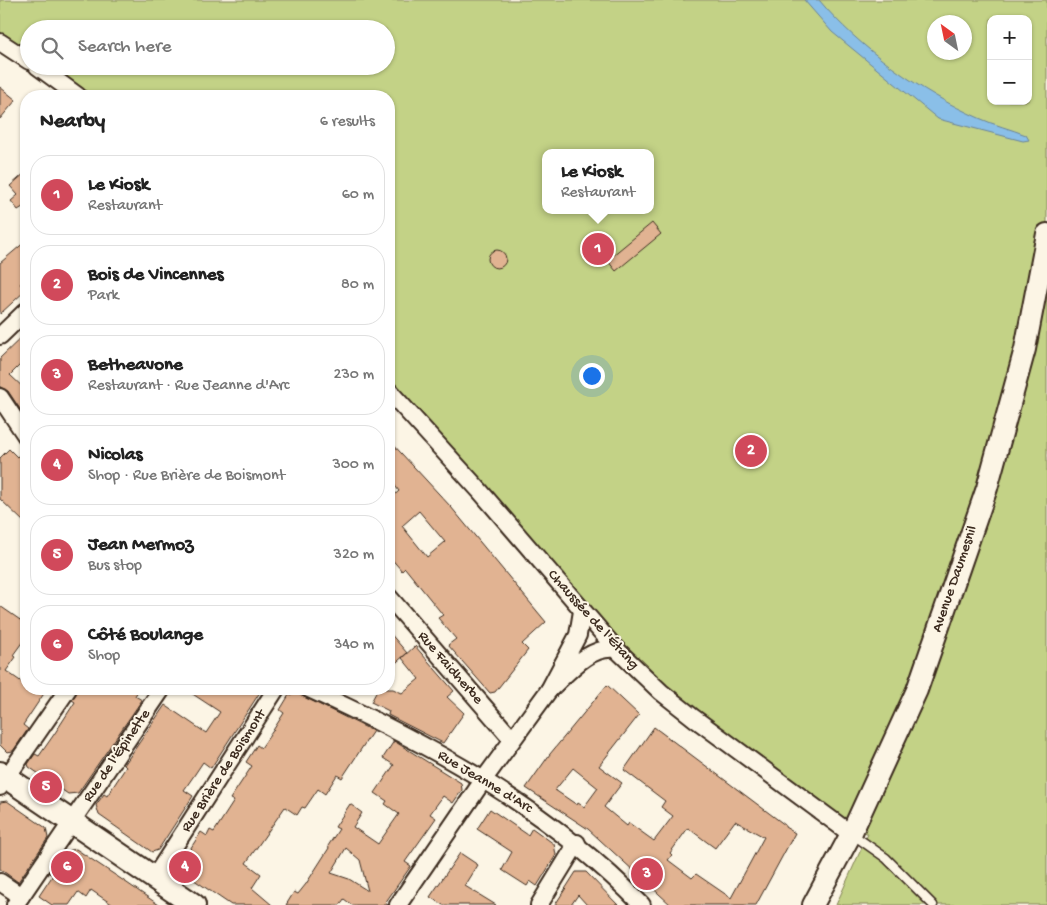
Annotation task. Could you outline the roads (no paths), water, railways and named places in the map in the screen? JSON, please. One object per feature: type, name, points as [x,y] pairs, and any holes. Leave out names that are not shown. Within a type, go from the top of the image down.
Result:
[{"type":"main road","points":[[2,779],[72,823],[194,905]]},
{"type":"street","points":[[0,42],[20,55]]},
{"type":"street","points":[[49,75],[70,90]]},
{"type":"street","name":"Avenue Daumesnil","points":[[814,905],[851,834],[917,690],[986,488],[1025,349],[1047,234]]},
{"type":"street","points":[[0,336],[20,317]]},
{"type":"street","points":[[0,398],[20,427]]},
{"type":"street","name":"Chaussée de l'Étang","points":[[395,398],[474,484],[616,650],[668,697],[851,834]]},
{"type":"street","name":"Rue Faidherbe","points":[[395,604],[512,739]]},
{"type":"street","points":[[398,905],[512,739],[549,690],[578,635],[582,612]]},
{"type":"street","points":[[549,690],[589,656],[604,649],[616,650]]},
{"type":"street","points":[[2,779],[64,695]]},
{"type":"street","name":"Rue de l'Épinette","points":[[18,901],[158,695]]},
{"type":"street","name":"Rue Brière de Boismont","points":[[154,878],[272,695]]},
{"type":"street","name":"Rue Jeanne d'Arc","points":[[322,695],[394,729],[512,796],[577,843],[642,905]]},
{"type":"street","points":[[539,905],[577,843]]},
{"type":"street","points":[[0,882],[18,901]]},
{"type":"lane","points":[[851,834],[886,858],[933,905]]},
{"type":"water","points":[[804,0],[819,0],[835,18],[872,52],[936,96],[957,108],[1026,135],[1029,140],[1023,141],[938,119],[832,32]]},
{"type":"place","name":"Le Kiosk","points":[[598,249]]},
{"type":"place","name":"Bois de Vincennes","points":[[751,451]]},
{"type":"place","name":"Jean Mermoz","points":[[46,787]]},
{"type":"place","name":"Côté Boulange","points":[[67,867]]},
{"type":"place","name":"Nicolas","points":[[185,867]]},
{"type":"place","name":"Betheavone","points":[[647,874]]}]
